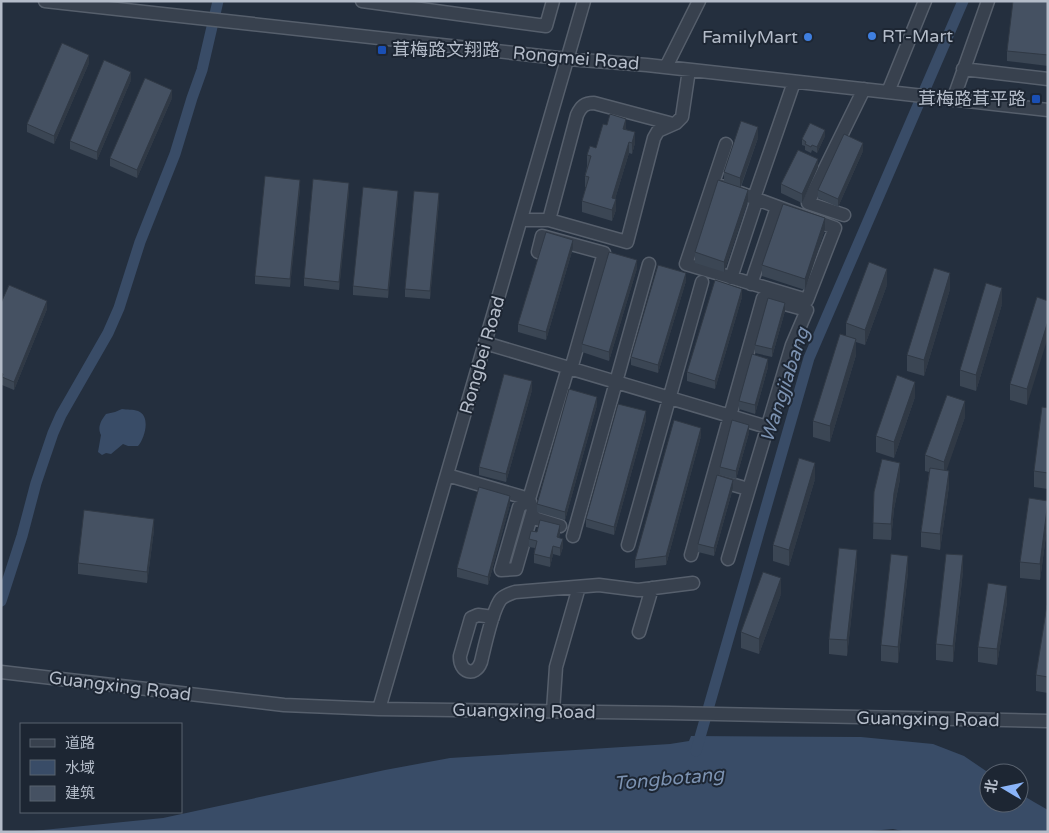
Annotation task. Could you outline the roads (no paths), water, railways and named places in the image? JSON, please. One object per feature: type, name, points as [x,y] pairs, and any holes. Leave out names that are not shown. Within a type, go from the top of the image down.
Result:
[{"type":"street","name":"Rongmei Road","points":[[44,1],[666,67],[1048,110]]},
{"type":"street","points":[[362,1],[546,26],[552,1]]},
{"type":"street","name":"Rongbei Road","points":[[379,709],[584,1]]},
{"type":"street","points":[[666,67],[699,1]]},
{"type":"street","points":[[888,92],[925,1]]},
{"type":"street","points":[[949,99],[964,70],[988,1]]},
{"type":"street","points":[[521,220],[549,220],[627,242],[654,138],[658,131],[676,123],[682,117],[688,70]]},
{"type":"street","points":[[964,70],[1048,79]]},
{"type":"street","points":[[731,278],[794,82]]},
{"type":"street","points":[[844,214],[808,203],[864,89]]},
{"type":"street","points":[[549,220],[577,115],[583,105],[594,103],[673,124]]},
{"type":"street","points":[[713,183],[835,228],[807,300],[686,264],[713,183],[726,144]]},
{"type":"street","points":[[751,284],[777,207]]},
{"type":"street","points":[[530,499],[519,507],[501,570],[516,569],[533,510],[530,499],[604,253],[542,236],[538,252]]},
{"type":"street","points":[[573,536],[649,264]]},
{"type":"street","points":[[628,545],[702,282]]},
{"type":"street","points":[[691,555],[764,298],[807,310],[792,345],[728,559]]},
{"type":"street","points":[[485,343],[767,427]]},
{"type":"street","points":[[447,475],[530,499]]},
{"type":"street","points":[[712,479],[748,489]]},
{"type":"street","points":[[531,517],[560,526]]},
{"type":"street","points":[[493,617],[500,600],[515,592],[599,585],[638,590],[693,583]]},
{"type":"street","points":[[553,711],[556,667],[579,587]]},
{"type":"street","points":[[639,632],[652,588]]},
{"type":"street","name":"Guangxing Road","points":[[1,672],[284,704],[379,709],[1048,721]]},
{"type":"water","points":[[122,409],[136,410],[142,414],[146,422],[143,438],[138,446],[123,444],[111,454],[106,453],[102,455],[98,452],[101,421],[106,414]]},
{"type":"water","name":"Tongbotang","points":[[691,736],[861,737],[933,744],[964,756],[979,766],[979,813],[1029,813],[1029,799],[1048,810],[1048,832],[907,832],[893,829],[859,832],[23,832],[163,818],[385,770],[450,758],[670,744],[689,741]]},
{"type":"waterway","points":[[1,601],[53,433],[61,415],[108,333],[119,308],[140,242],[175,154],[202,70],[218,1]]},
{"type":"waterway","name":"Wangjiabang","points":[[696,751],[809,358],[963,1]]},
{"type":"place","name":"RT-Mart","points":[[872,36]]},
{"type":"place","name":"FamilyMart","points":[[808,37]]},
{"type":"place","name":"茸梅路文翔路","points":[[382,50]]},
{"type":"place","name":"茸梅路茸平路","points":[[1036,99]]}]
